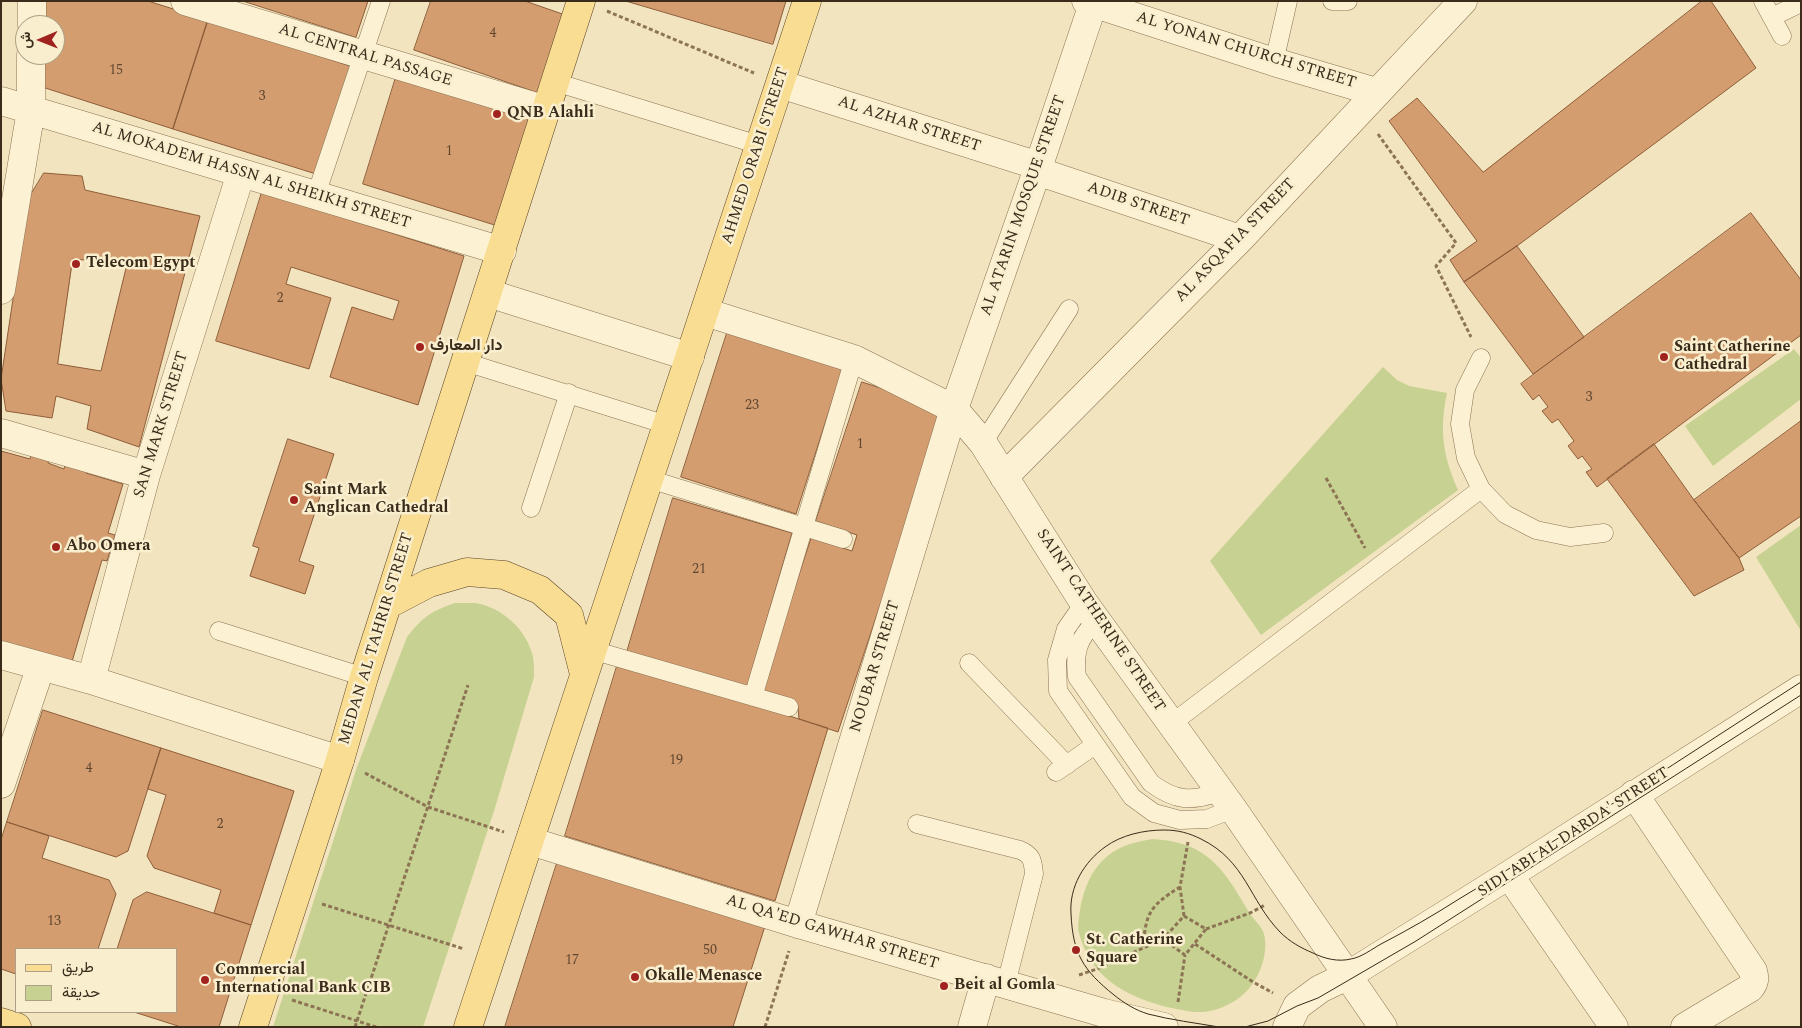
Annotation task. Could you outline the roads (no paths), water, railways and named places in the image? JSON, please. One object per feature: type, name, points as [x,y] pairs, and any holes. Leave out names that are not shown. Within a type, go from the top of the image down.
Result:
[{"type":"main road","name":"AHMED ORABI STREET","points":[[705,312],[807,1]]},
{"type":"main road","name":"MEDAN AL TAHRIR STREET","points":[[253,1027],[340,760],[387,604],[555,82],[591,5]]},
{"type":"main road","points":[[468,1027],[705,312]]},
{"type":"main road","points":[[387,604],[430,582],[466,572],[504,575],[540,590],[568,615],[588,662]]},
{"type":"street","points":[[32,1],[32,15]]},
{"type":"street","name":"AL CENTRAL PASSAGE","points":[[185,1],[546,110]]},
{"type":"street","name":"AL ASQAFIA STREET","points":[[1004,477],[1240,239],[1464,1]]},
{"type":"street","name":"AL YONAN CHURCH STREET","points":[[1091,2],[1274,62],[1369,100]]},
{"type":"street","name":"AL ATARIN MOSQUE STREET","points":[[954,409],[1038,169],[1091,2]]},
{"type":"street","points":[[1,290],[31,110],[31,65]]},
{"type":"street","name":"AL AZHAR STREET","points":[[780,84],[1038,169]]},
{"type":"street","name":"AL MOKADEM HASSN AL SHEIKH STREET","points":[[1,101],[502,251]]},
{"type":"street","name":"ADIB STREET","points":[[1038,169],[1240,239]]},
{"type":"street","name":"SAN MARK STREET","points":[[91,680],[146,475],[241,173]]},
{"type":"street","points":[[488,293],[690,357]]},
{"type":"street","name":"SAINT CATHERINE STREET","points":[[705,312],[854,359],[954,409],[982,443],[1090,612],[1289,889],[1383,1027]]},
{"type":"street","name":"NOUBAR STREET","points":[[798,924],[954,409]]},
{"type":"street","points":[[1,433],[146,475]]},
{"type":"street","points":[[1,655],[91,680],[340,760]]},
{"type":"street","points":[[1,784],[41,666]]},
{"type":"street","name":"SIDI ABI AL DARDA' STREET","points":[[1292,1016],[1320,989],[1347,976],[1509,875],[1801,689]]},
{"type":"street","points":[[1634,794],[1753,971],[1755,977],[1754,984],[1750,988],[1693,1022]]},
{"type":"street","name":"AL QA'ED GAWHAR STREET","points":[[530,841],[798,924],[996,981],[1102,1020],[1170,1018]]},
{"type":"street","points":[[1509,875],[1614,1027]]},
{"type":"street","points":[[972,1027],[996,981]]},
{"type":"street","points":[[1693,1022],[1728,1027]]},
{"type":"lane","points":[[316,195],[381,1]]},
{"type":"lane","points":[[1274,62],[1288,1]]},
{"type":"lane","points":[[1332,1],[1348,1]]},
{"type":"lane","points":[[1763,1],[1782,36]]},
{"type":"lane","points":[[1772,18],[1801,3]]},
{"type":"lane","points":[[555,82],[759,145]]},
{"type":"lane","points":[[982,443],[1069,309]]},
{"type":"lane","points":[[1481,358],[1465,390],[1460,424],[1466,458],[1481,489],[1505,514],[1536,530],[1570,537],[1604,533]]},
{"type":"lane","points":[[753,697],[854,359]]},
{"type":"lane","points":[[465,362],[667,425]]},
{"type":"lane","points":[[531,508],[569,393]]},
{"type":"lane","points":[[649,479],[843,539]]},
{"type":"lane","points":[[1171,724],[1481,489]]},
{"type":"lane","points":[[1090,612],[1066,629],[1057,660],[1058,691],[1132,797],[1154,813],[1180,820],[1207,819],[1226,801]]},
{"type":"lane","points":[[1090,612],[1085,632],[1078,646],[1075,661],[1077,677],[1151,783],[1166,794],[1184,799],[1202,798],[1226,801]]},
{"type":"lane","points":[[219,631],[364,677]]},
{"type":"lane","points":[[588,662],[753,697],[789,707]]},
{"type":"lane","points":[[969,663],[1061,769],[1095,745]]},
{"type":"lane","points":[[918,824],[1020,850],[1027,853],[1032,860],[1034,874],[996,981]]},
{"type":"tram line","points":[[1219,1027],[1175,1020],[1143,1012],[1122,1001],[1103,986],[1087,969],[1077,951],[1074,940],[1071,904],[1075,885],[1084,868],[1097,853],[1111,843],[1133,834],[1156,830],[1179,831],[1201,839],[1228,858],[1238,870],[1270,920],[1288,939],[1322,957],[1336,960],[1351,959],[1363,955],[1411,928],[1502,873],[1801,682]]},
{"type":"tram line","points":[[1245,1027],[1268,1021],[1297,1006],[1318,998],[1416,941],[1801,695]]},
{"type":"place","name":"QNB Alahli","points":[[497,114]]},
{"type":"place","name":"Telecom Egypt","points":[[76,264]]},
{"type":"place","name":"دار المعارف","points":[[420,347]]},
{"type":"place","name":"Saint Catherine Cathedral","points":[[1664,357]]},
{"type":"place","name":"Saint Mark Anglican Cathedral","points":[[294,500]]},
{"type":"place","name":"Abo Omera","points":[[56,547]]},
{"type":"place","name":"St. Catherine Square","points":[[1076,950]]},
{"type":"place","name":"Okalle Menasce","points":[[635,977]]},
{"type":"place","name":"Commercial International Bank CIB","points":[[205,980]]},
{"type":"place","name":"Beit al Gomla","points":[[944,986]]}]
